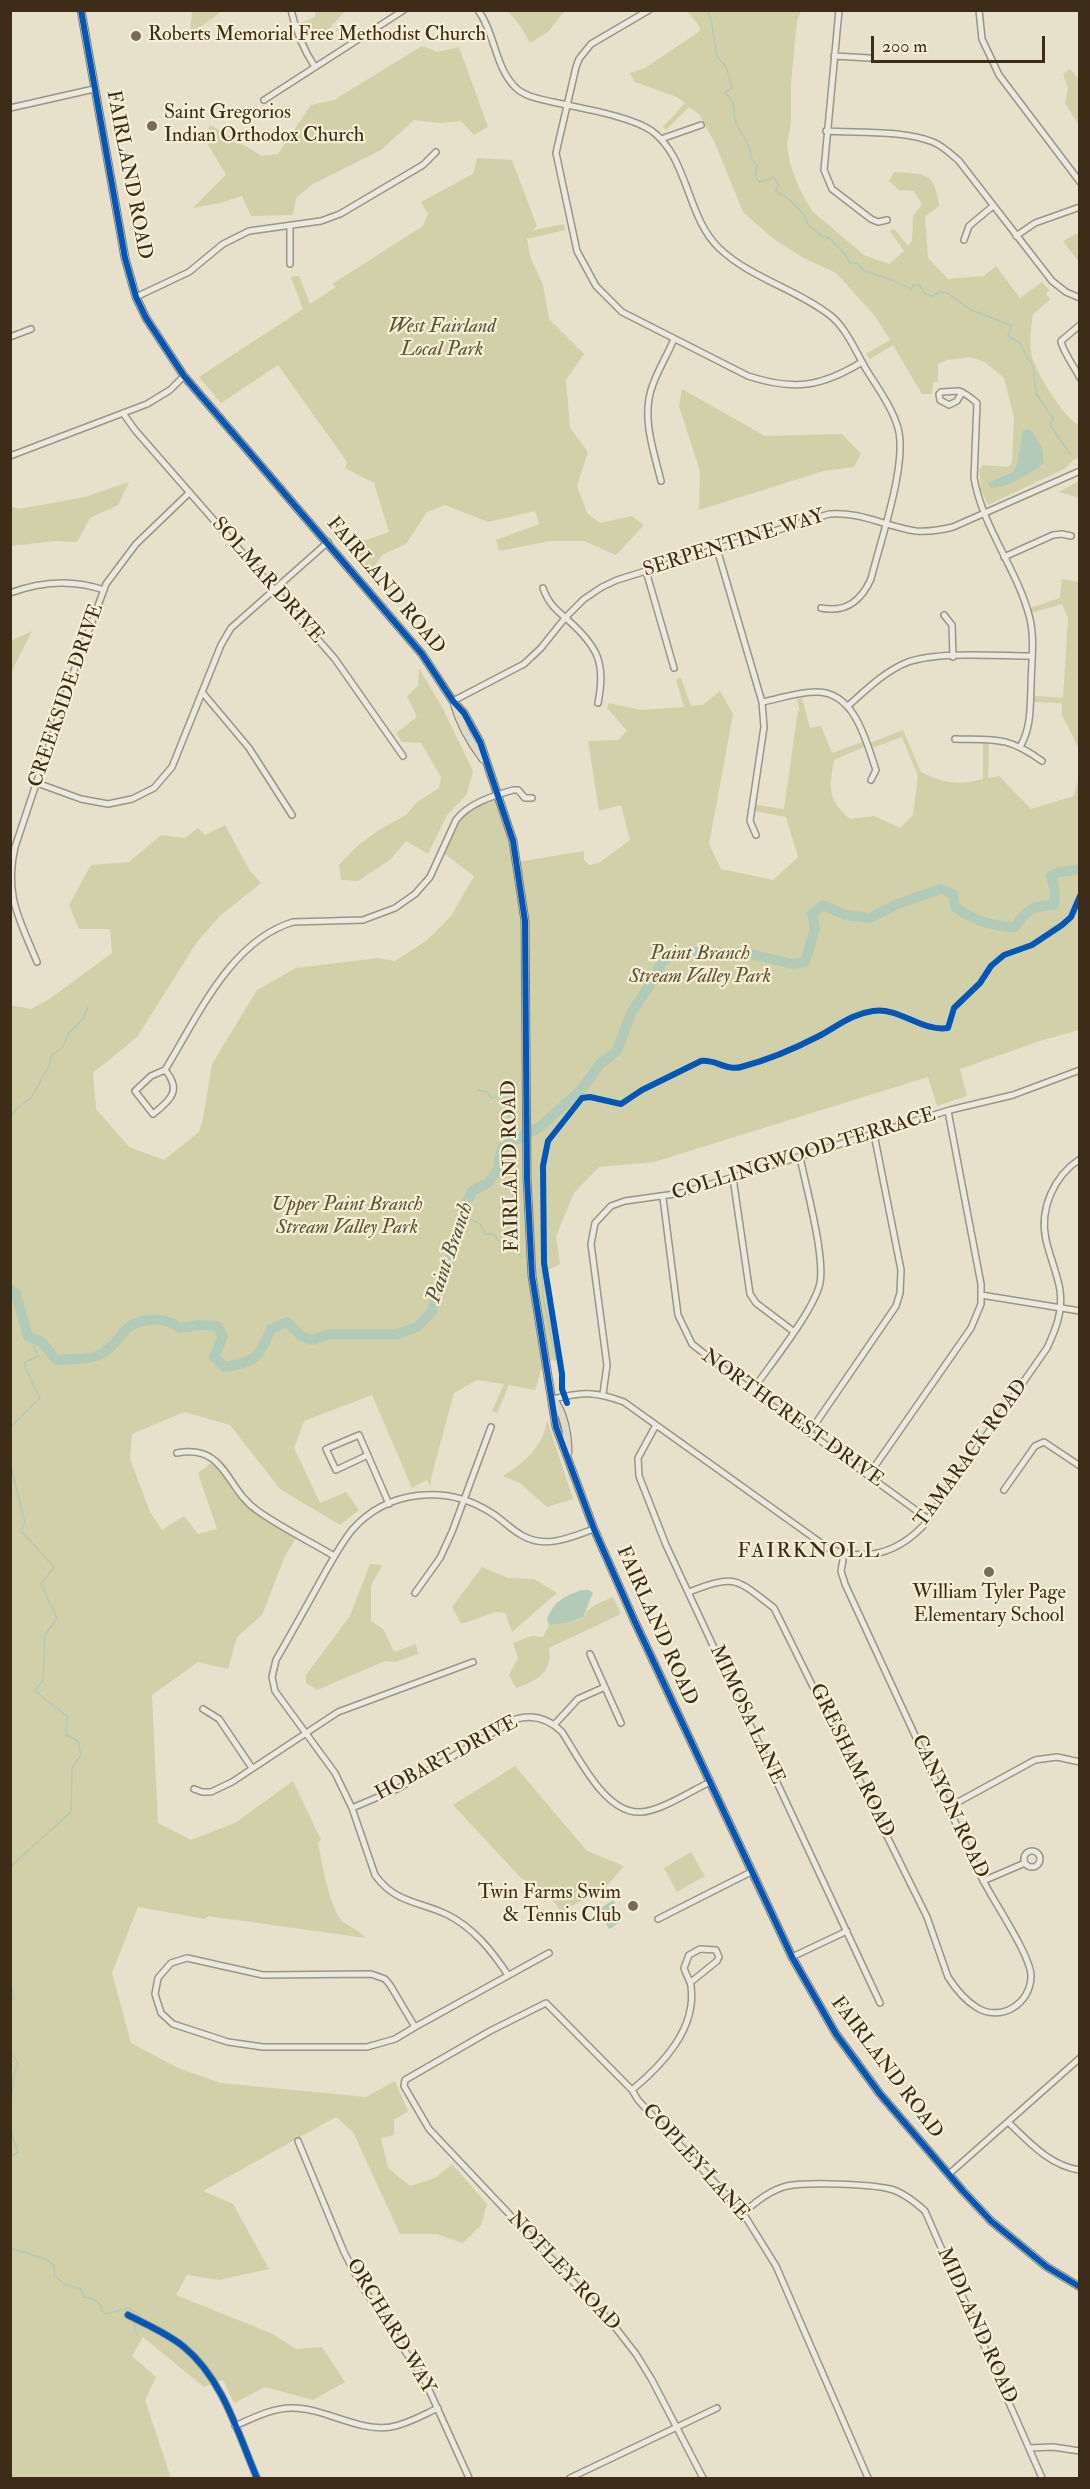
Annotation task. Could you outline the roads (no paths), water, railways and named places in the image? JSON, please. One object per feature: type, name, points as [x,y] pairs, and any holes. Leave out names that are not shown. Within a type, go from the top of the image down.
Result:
[{"type":"main road","name":"FAIRLAND ROAD","points":[[81,10],[125,258],[136,297],[156,337],[184,376],[406,633],[453,701],[464,712],[480,742],[499,795],[513,842],[525,921],[527,1158],[532,1276],[556,1427],[594,1529],[751,1872],[792,1957],[836,2034],[880,2094],[991,2221],[1017,2245],[1080,2287]]},
{"type":"street","points":[[291,10],[296,33],[315,68]]},
{"type":"street","points":[[264,100],[404,10]]},
{"type":"street","points":[[478,10],[508,79],[518,90],[534,97],[636,122],[660,139],[670,152],[705,230],[717,247],[735,261],[810,302],[832,317],[888,405],[900,438],[898,471],[871,579],[865,593],[848,607],[834,610],[821,608]]},
{"type":"street","points":[[649,10],[591,44],[579,59],[566,105],[556,159],[577,251],[585,269],[596,286],[622,312],[748,376],[792,386],[819,383],[839,376],[862,362]]},
{"type":"street","points":[[839,10],[824,170],[832,189],[871,219],[878,222],[887,220]]},
{"type":"street","points":[[979,10],[982,39],[999,75],[1080,182]]},
{"type":"street","points":[[834,56],[869,58]]},
{"type":"street","points":[[10,108],[94,89]]},
{"type":"street","points":[[660,139],[701,125]]},
{"type":"street","points":[[826,131],[912,136],[934,142],[959,161],[1052,281],[1066,292],[1080,298]]},
{"type":"street","points":[[136,297],[189,272],[236,236],[262,228],[321,221],[340,214],[423,165],[436,152]]},
{"type":"street","points":[[964,240],[969,226],[993,206]]},
{"type":"street","points":[[1016,236],[1035,223],[1080,207]]},
{"type":"street","points":[[290,264],[291,225]]},
{"type":"street","points":[[1080,325],[1061,341],[1062,349],[1071,359],[1080,378]]},
{"type":"street","points":[[10,336],[31,329]]},
{"type":"street","points":[[661,481],[649,431],[647,408],[651,388],[674,339]]},
{"type":"street","points":[[10,456],[161,396],[184,376]]},
{"type":"street","points":[[962,392],[976,403],[978,410],[974,478],[985,514],[1025,603],[1030,620],[1032,656],[1029,724],[1021,745]]},
{"type":"street","name":"SOLMAR DRIVE","points":[[123,413],[189,493],[335,659],[403,756]]},
{"type":"street","name":"SERPENTINE WAY","points":[[453,701],[524,664],[584,599],[602,587],[646,571],[830,514],[852,514],[915,531],[954,527],[1080,471]]},
{"type":"street","name":"CREEKSIDE DRIVE","points":[[37,962],[14,906],[11,865],[15,847],[104,590],[136,544],[189,493]]},
{"type":"street","points":[[1004,557],[1053,535],[1071,536]]},
{"type":"street","points":[[37,783],[95,803],[120,803],[143,794],[164,778],[172,767],[221,645],[231,628],[328,542]]},
{"type":"street","points":[[717,549],[762,702],[764,727],[750,821],[756,836]]},
{"type":"street","points":[[646,571],[674,668]]},
{"type":"street","points":[[10,593],[32,585],[61,582],[88,584],[104,590]]},
{"type":"street","points":[[543,588],[547,601],[586,636],[598,655],[602,674],[598,703]]},
{"type":"street","points":[[944,615],[952,625],[953,657]]},
{"type":"street","points":[[849,705],[876,681],[909,662],[924,658],[1032,656]]},
{"type":"street","points":[[202,692],[249,748],[292,814]]},
{"type":"street","points":[[762,702],[818,692],[830,694],[849,705],[867,743],[876,770],[871,780]]},
{"type":"street","points":[[955,740],[1001,740],[1021,745],[1042,761]]},
{"type":"street","points":[[165,1070],[172,1078],[172,1096],[170,1101],[153,1114],[135,1091],[151,1076],[165,1070],[224,974],[245,951],[271,931],[293,922],[363,920],[395,909],[415,894],[430,877],[456,820],[463,812],[477,803],[518,790],[525,798],[532,798]]},
{"type":"street","name":"COLLINGWOOD TERRACE","points":[[603,1394],[607,1365],[591,1244],[595,1223],[605,1211],[618,1203],[663,1198],[948,1111],[1013,1095],[1080,1070]]},
{"type":"street","points":[[868,1476],[971,1328],[978,1314],[981,1295],[978,1269],[948,1111]]},
{"type":"street","points":[[809,1433],[888,1320],[900,1293],[901,1270],[874,1134]]},
{"type":"street","points":[[752,1391],[815,1297],[821,1272],[800,1157]]},
{"type":"street","name":"TAMARACK ROAD","points":[[553,1399],[580,1393],[603,1394],[624,1402],[828,1548],[844,1554],[872,1555],[892,1549],[911,1538],[928,1519],[1047,1348],[1056,1329],[1060,1308],[1060,1290],[1045,1238],[1045,1215],[1057,1182],[1065,1171],[1080,1159]]},
{"type":"street","points":[[733,1178],[750,1294],[756,1303],[793,1331]]},
{"type":"street","name":"NORTHCREST DRIVE","points":[[663,1198],[678,1315],[685,1332],[700,1353],[928,1519]]},
{"type":"street","points":[[981,1295],[1080,1311]]},
{"type":"street","name":"MIMOSA LANE","points":[[656,1425],[638,1458],[639,1476],[666,1545],[880,2003]]},
{"type":"street","points":[[415,1593],[440,1558],[491,1427]]},
{"type":"street","points":[[368,1455],[336,1470],[326,1449],[359,1435],[368,1455],[389,1504]]},
{"type":"street","points":[[1004,1490],[1035,1446],[1044,1442],[1080,1466]]},
{"type":"street","points":[[177,1452],[199,1451],[215,1460],[249,1504],[334,1556]]},
{"type":"street","points":[[508,1975],[490,1948],[454,1919],[402,1899],[382,1884],[372,1867],[352,1808],[335,1773],[278,1697],[272,1677],[276,1660],[334,1556],[364,1518],[389,1504],[405,1497],[434,1494],[464,1500],[490,1511],[524,1536],[536,1540],[561,1541],[594,1529]]},
{"type":"street","name":"CANYON ROAD","points":[[844,1554],[841,1571],[845,1584],[983,1881],[1026,1958],[1031,1975],[1028,1992],[1012,2009],[990,2012],[977,2008],[968,2000]]},
{"type":"street","name":"GRESHAM ROAD","points":[[689,1592],[720,1580],[736,1582],[744,1585],[774,1608],[927,1917],[948,1977],[968,2000]]},
{"type":"street","points":[[590,1654],[621,1723]]},
{"type":"street","points":[[194,1789],[202,1792],[211,1791],[252,1768],[338,1712],[473,1662]]},
{"type":"street","points":[[605,1687],[578,1699],[555,1725],[605,1796],[620,1808],[630,1812],[652,1809],[710,1782]]},
{"type":"street","points":[[203,1709],[219,1719],[252,1768]]},
{"type":"street","name":"HOBART DRIVE","points":[[352,1808],[398,1789],[516,1719],[535,1717],[555,1725]]},
{"type":"street","points":[[949,1807],[1035,1760],[1057,1757],[1080,1762]]},
{"type":"street","points":[[983,1881],[1025,1863]]},
{"type":"street","points":[[658,1919],[751,1872]]},
{"type":"street","points":[[792,1957],[847,1931]]},
{"type":"street","points":[[633,2090],[662,2063],[681,2035],[690,2010],[691,1982],[684,1968],[688,1955],[700,1948],[716,1950],[719,1957],[717,1961],[691,1982]]},
{"type":"street","points":[[415,2028],[390,1985],[385,1979],[371,1974],[263,1975],[231,1969],[197,1958],[187,1958],[171,1963],[162,1970],[155,1986],[157,2004],[161,2013],[173,2024],[228,2042],[246,2046],[367,2047],[389,2041],[415,2028],[549,1953]]},
{"type":"street","name":"COPLEY LANE","points":[[405,2080],[490,2031],[546,2003],[633,2090],[638,2100],[743,2213],[776,2266],[868,2478]]},
{"type":"street","points":[[949,2174],[1080,2058]]},
{"type":"street","name":"NOTLEY ROAD","points":[[405,2080],[404,2086],[429,2129],[610,2322],[636,2354],[703,2478]]},
{"type":"street","points":[[1008,2122],[1038,2150],[1060,2165],[1080,2170]]},
{"type":"street","name":"ORCHARD WAY","points":[[298,2141],[344,2252],[360,2283],[411,2359],[438,2408],[469,2478]]},
{"type":"street","name":"MIDLAND ROAD","points":[[743,2213],[757,2201],[785,2187],[801,2184],[891,2189],[912,2200],[925,2211],[1042,2478]]},
{"type":"street","points":[[128,2315],[163,2332],[185,2348],[218,2388],[258,2478]]},
{"type":"street","points":[[235,2426],[266,2413],[292,2408],[309,2409],[373,2427],[390,2427],[438,2408]]},
{"type":"street","points":[[570,2478],[717,2408]]},
{"type":"street","points":[[1029,2448],[1053,2447],[1080,2451]]},
{"type":"waterway","points":[[707,10],[711,18],[717,56],[726,67],[732,88],[725,92],[732,102],[734,118],[748,144],[751,158],[757,165],[755,175],[759,182],[774,177],[778,184],[776,191],[790,200],[804,215],[809,226],[822,236],[829,238],[844,253],[850,263],[857,263],[865,272],[889,279],[911,290],[914,285],[920,286],[925,294],[932,296],[939,292],[947,293],[971,310],[1011,325],[1008,336],[1019,342],[1033,367],[1036,393],[1053,419],[1050,425],[1070,454]]},
{"type":"waterway","name":"Paint Branch","points":[[10,1289],[16,1294],[28,1336],[42,1342],[56,1360],[97,1356],[113,1345],[132,1325],[151,1320],[170,1322],[180,1328],[199,1325],[217,1326],[223,1336],[214,1357],[225,1367],[244,1363],[255,1357],[271,1329],[287,1322],[301,1336],[312,1340],[329,1334],[398,1334],[417,1327],[432,1311],[464,1216],[464,1208],[472,1191],[488,1183],[499,1168],[499,1158],[503,1147],[541,1126],[582,1089],[599,1065],[617,1051],[631,1013],[662,962],[674,954],[698,952],[746,953],[792,964],[805,962],[815,929],[812,914],[823,905],[845,915],[870,918],[897,904],[941,889],[953,894],[955,907],[969,916],[991,924],[1015,927],[1031,910],[1040,906],[1054,905],[1055,891],[1051,876],[1059,872],[1080,869]]},
{"type":"waterway","points":[[10,1119],[17,1108],[31,1098],[49,1066],[52,1055],[63,1047],[68,1034],[82,1020],[88,1007]]},
{"type":"waterway","points":[[478,1090],[487,1092],[491,1098],[504,1096],[508,1099],[509,1125],[519,1137]]},
{"type":"waterway","points":[[464,1216],[480,1224],[485,1234],[494,1234],[499,1242],[508,1241],[521,1257]]},
{"type":"waterway","points":[[539,1269],[542,1272],[543,1297],[556,1360]]},
{"type":"waterway","points":[[10,1428],[40,1398],[25,1367],[25,1362],[39,1356],[33,1347],[42,1342]]},
{"type":"waterway","points":[[10,1464],[25,1522],[21,1531],[54,1567],[41,1584],[57,1618],[45,1635],[43,1680],[35,1691],[67,1716],[66,1735],[78,1741],[81,1755],[72,1768],[71,1812],[10,1867]]},
{"type":"waterway","points":[[10,1984],[14,1999],[10,2000]]},
{"type":"waterway","points":[[10,2057],[14,2056],[18,2064],[14,2074],[10,2111]]},
{"type":"waterway","points":[[10,2130],[18,2152],[10,2157]]},
{"type":"waterway","points":[[10,2248],[48,2260],[54,2266],[54,2275],[64,2284],[81,2289],[84,2297],[94,2299],[102,2306],[100,2308],[105,2314],[128,2308],[140,2315],[138,2318]]},
{"type":"waterway","points":[[136,2322],[134,2326],[137,2335]]},
{"type":"place","name":"Roberts Memorial Free Methodist Church","points":[[136,36]]},
{"type":"place","name":"Saint Gregorios Indian Orthodox Church","points":[[152,126]]},
{"type":"place","name":"William Tyler Page Elementary School","points":[[989,1572]]},
{"type":"place","name":"Twin Farms Swim & Tennis Club","points":[[633,1906]]},
{"type":"district","name":"FAIRKNOLL","points":[[809,1552]]},
{"type":"park label","name":"West Fairland Local Park","points":[[442,340]]},
{"type":"park label","name":"Paint Branch Stream Valley Park","points":[[700,966]]},
{"type":"park label","name":"Upper Paint Branch Stream Valley Park","points":[[347,1218]]}]
